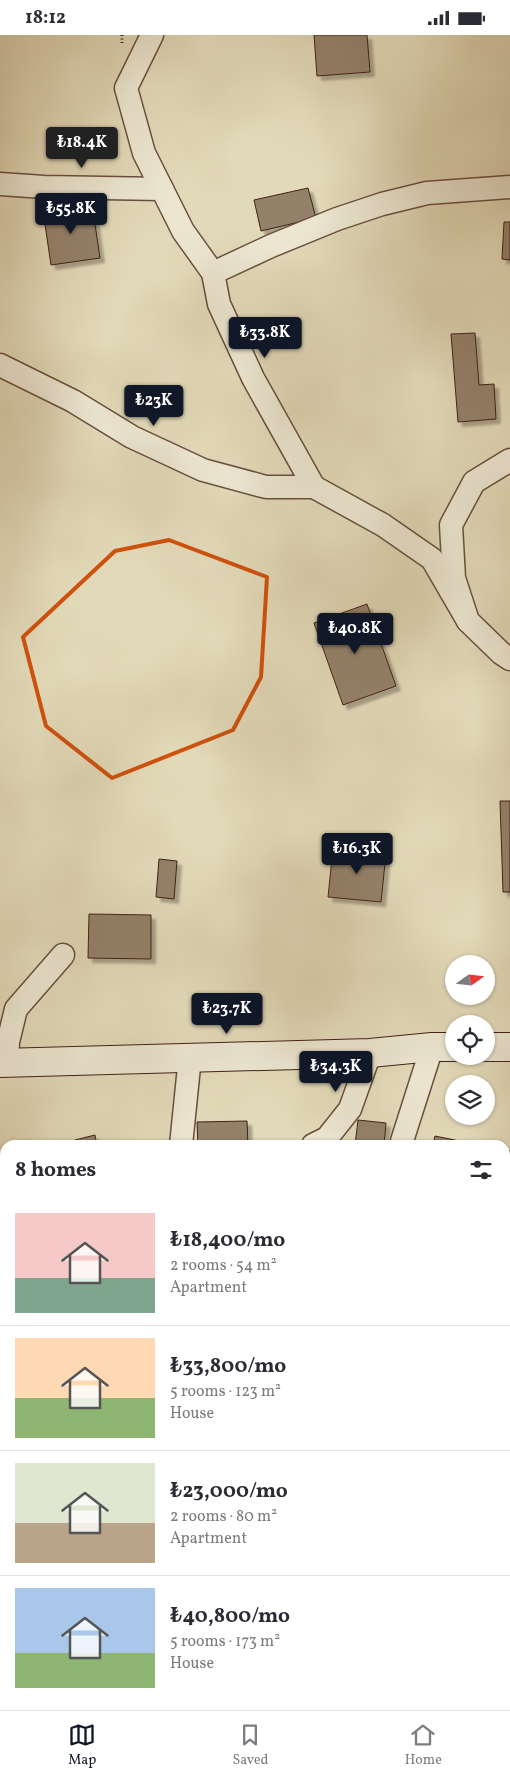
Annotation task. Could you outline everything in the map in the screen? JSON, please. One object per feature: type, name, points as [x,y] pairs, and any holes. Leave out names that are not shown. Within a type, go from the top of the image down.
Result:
[{"type":"main road","points":[[4,1063],[370,1053],[443,1047]]},
{"type":"main road","points":[[495,1047],[510,1047]]},
{"type":"street","points":[[152,35],[126,88],[144,153],[183,231],[214,273],[219,304],[253,377],[314,487]]},
{"type":"street","points":[[0,184],[44,187],[162,189]]},
{"type":"street","points":[[214,273],[329,222],[382,204],[427,193],[510,187]]},
{"type":"street","points":[[0,365],[73,401],[132,437],[204,470],[266,487],[314,487],[383,525],[432,559],[468,621],[500,653],[510,659]]},
{"type":"street","points":[[468,621],[454,578],[452,525],[474,482],[510,460]]},
{"type":"street","points":[[4,1063],[16,1009],[63,955]]},
{"type":"street","points":[[404,1140],[443,1047]]},
{"type":"street","points":[[323,1140],[327,1138],[350,1109],[370,1053]]},
{"type":"street","points":[[182,1140],[190,1057]]},
{"type":"highlighted area","points":[[169,540],[267,577],[261,677],[233,730],[112,778],[46,726],[23,637],[115,551]]},
{"type":"building","points":[[314,35],[367,35],[370,72],[317,76]]},
{"type":"building","points":[[308,188],[316,218],[261,231],[254,200]]},
{"type":"building","points":[[92,204],[100,258],[51,265],[43,211]]},
{"type":"building","points":[[504,222],[510,222],[510,260],[502,259]]},
{"type":"building","points":[[475,333],[479,385],[494,384],[496,419],[458,422],[451,334]]},
{"type":"building","points":[[367,604],[396,686],[343,705],[314,623]]},
{"type":"building","points":[[500,801],[510,801],[510,892],[503,892]]},
{"type":"building","points":[[333,848],[386,854],[381,902],[328,897]]},
{"type":"building","points":[[159,859],[177,861],[174,899],[156,897]]},
{"type":"building","points":[[89,914],[151,915],[151,959],[88,958]]},
{"type":"building","points":[[358,1120],[386,1123],[384,1140],[356,1140]]},
{"type":"building","points":[[247,1121],[248,1140],[198,1140],[197,1122]]},
{"type":"building","points":[[95,1135],[96,1140],[75,1140]]},
{"type":"building","points":[[435,1136],[455,1140],[434,1140]]}]
